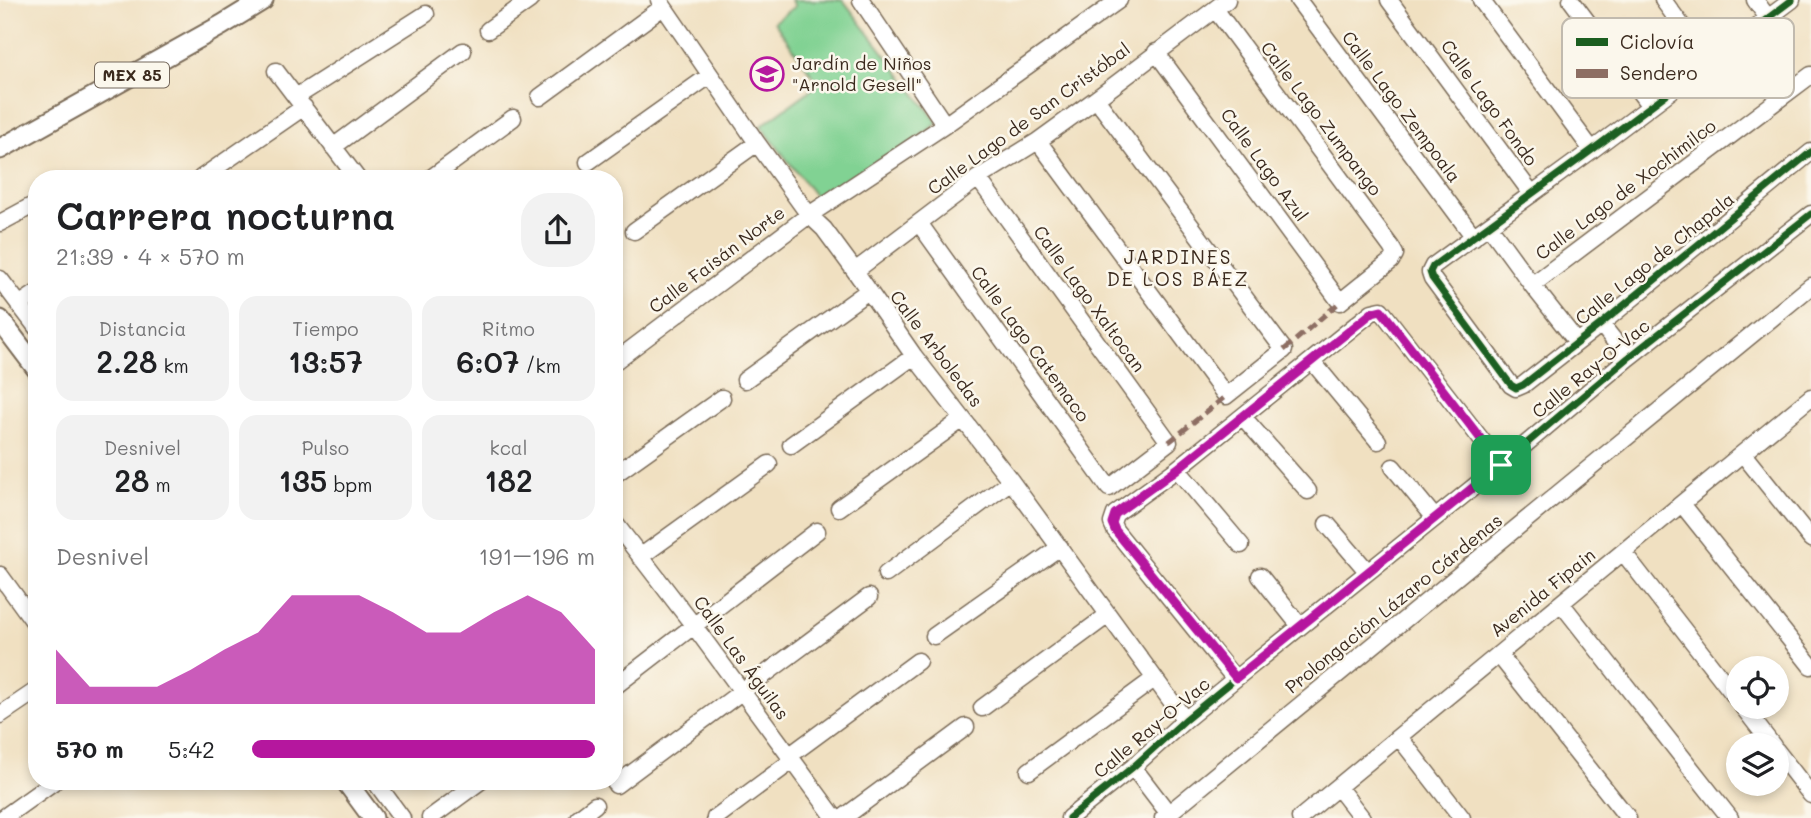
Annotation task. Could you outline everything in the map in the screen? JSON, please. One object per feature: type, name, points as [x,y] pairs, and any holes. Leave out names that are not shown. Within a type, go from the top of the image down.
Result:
[{"type":"main road","name":"MEX 85","points":[[0,149],[263,0]]},
{"type":"main road","points":[[0,320],[28,357]]},
{"type":"main road","points":[[352,790],[373,818]]},
{"type":"street","points":[[488,30],[530,0]]},
{"type":"street","points":[[861,0],[945,125]]},
{"type":"street","name":"Calle Faisán Norte","points":[[623,355],[809,215],[945,125],[1119,0]]},
{"type":"street","name":"Calle Lago Zempoala","points":[[1298,0],[1474,237]]},
{"type":"street","name":"Calle Lago Fondo","points":[[1389,0],[1532,194]]},
{"type":"street","points":[[1481,0],[1592,150]]},
{"type":"street","points":[[1571,0],[1584,18]]},
{"type":"street","points":[[1663,0],[1676,18]]},
{"type":"street","points":[[1755,0],[1767,18]]},
{"type":"street","points":[[1769,18],[1792,0]]},
{"type":"street","points":[[540,97],[661,3]]},
{"type":"street","name":"Calle Arboledas","points":[[661,3],[709,76],[809,215],[824,229],[914,356],[1011,481],[1185,720]]},
{"type":"street","name":"Calle Lago de San Cristóbal","points":[[855,271],[978,178],[1038,141],[1096,99],[1221,4]]},
{"type":"street","name":"Calle Lago Zumpango","points":[[1221,4],[1395,254],[1391,261],[1340,302]]},
{"type":"street","points":[[211,170],[300,102],[426,14]]},
{"type":"street","points":[[333,147],[463,51]]},
{"type":"street","name":"Calle Lago Azul","points":[[1156,52],[1340,302]]},
{"type":"street","points":[[276,71],[333,147],[345,170]]},
{"type":"street","name":"Calle Lago de Xochimilco","points":[[1794,88],[1811,75]]},
{"type":"street","points":[[588,162],[709,76]]},
{"type":"street","points":[[1644,98],[1650,106]]},
{"type":"street","points":[[1474,237],[1661,98]]},
{"type":"street","name":"Calle Lago de Xochimilco","points":[[1532,285],[1780,98]]},
{"type":"street","points":[[1038,141],[1226,396],[1284,350],[1096,99]]},
{"type":"street","points":[[442,170],[513,118]]},
{"type":"street","points":[[634,231],[757,143]]},
{"type":"street","name":"Calle Lago de Chapala","points":[[1474,237],[1433,266],[1430,272],[1511,385],[1516,388],[1523,386],[1601,324],[1811,152]]},
{"type":"street","name":"Calle Lago Xaltocan","points":[[978,178],[1169,442],[1109,488]]},
{"type":"street","points":[[0,223],[28,208]]},
{"type":"street","name":"Calle Ray-O-Vac","points":[[1069,818],[1133,768],[1236,678],[1501,465],[1629,358],[1811,214]]},
{"type":"street","name":"Calle Lago Catemaco","points":[[919,223],[1109,488]]},
{"type":"street","points":[[1489,226],[1577,342]]},
{"type":"street","points":[[0,279],[28,316]]},
{"type":"street","name":"Prolongación Lázaro Cárdenas","points":[[1168,817],[1811,286]]},
{"type":"street","points":[[745,380],[868,290]]},
{"type":"street","points":[[19,305],[28,299]]},
{"type":"street","points":[[1236,678],[1115,530],[1112,523],[1115,514],[1177,469],[1373,312],[1381,310],[1501,465]]},
{"type":"street","points":[[1601,324],[1629,358]]},
{"type":"street","points":[[791,446],[914,356]]},
{"type":"street","points":[[1312,361],[1378,441]]},
{"type":"street","points":[[623,469],[722,398]]},
{"type":"street","name":"Avenida Fipain","points":[[1300,818],[1809,402]]},
{"type":"street","points":[[1243,416],[1308,491]]},
{"type":"street","points":[[839,508],[963,419]]},
{"type":"street","points":[[1743,454],[1811,539]]},
{"type":"street","points":[[640,557],[769,464]]},
{"type":"street","points":[[1393,467],[1435,517]]},
{"type":"street","points":[[1177,469],[1241,545]]},
{"type":"street","points":[[886,574],[1011,481]]},
{"type":"street","points":[[1682,504],[1811,666]]},
{"type":"street","points":[[1327,524],[1367,572]]},
{"type":"street","points":[[623,680],[817,531]]},
{"type":"street","name":"Calle Las Águilas","points":[[623,535],[694,626],[835,818]]},
{"type":"street","points":[[934,636],[1060,547]]},
{"type":"street","points":[[1623,552],[1726,685]]},
{"type":"street","points":[[0,575],[28,614]]},
{"type":"street","points":[[1260,576],[1300,626]]},
{"type":"street","points":[[623,779],[869,597]]},
{"type":"street","points":[[1561,603],[1730,818]]},
{"type":"street","points":[[982,708],[1108,615]]},
{"type":"street","points":[[1499,655],[1628,818]]},
{"type":"street","points":[[715,818],[918,661]]},
{"type":"street","points":[[1029,771],[1154,679]]},
{"type":"street","points":[[0,715],[28,696]]},
{"type":"street","points":[[1752,719],[1763,733]]},
{"type":"street","points":[[843,818],[966,727]]},
{"type":"street","points":[[1399,737],[1462,818]]},
{"type":"street","points":[[1789,767],[1811,795]]},
{"type":"street","points":[[1133,768],[1168,817]]},
{"type":"street","points":[[1338,787],[1362,818]]},
{"type":"street","points":[[2,816],[41,790]]},
{"type":"street","points":[[381,790],[402,818]]},
{"type":"street","points":[[430,818],[468,790]]},
{"type":"street","points":[[578,818],[595,805]]},
{"type":"green space","points":[[791,0],[843,0],[938,123],[823,206],[761,126],[819,84],[774,22],[795,6]]},
{"type":"marked path","points":[[1284,350],[1340,302]]},
{"type":"marked path","points":[[1169,442],[1226,396]]},
{"type":"cycle path","points":[[1768,18],[1792,0]]},
{"type":"cycle path","points":[[1661,98],[1433,266],[1430,272],[1432,278],[1511,385],[1516,388],[1601,324],[1811,152]]},
{"type":"cycle path","points":[[1069,818],[1628,358],[1811,214]]},
{"type":"place","name":"Jardín de Niños \"Arnold Gesell\"","points":[[767,74]]},
{"type":"district","name":"JARDINES DE LOS BÁEZ","points":[[1178,268]]},
{"type":"route","points":[[1381,310],[1501,465],[1236,678],[1112,523],[1115,514],[1177,469],[1373,312],[1381,310]]}]
